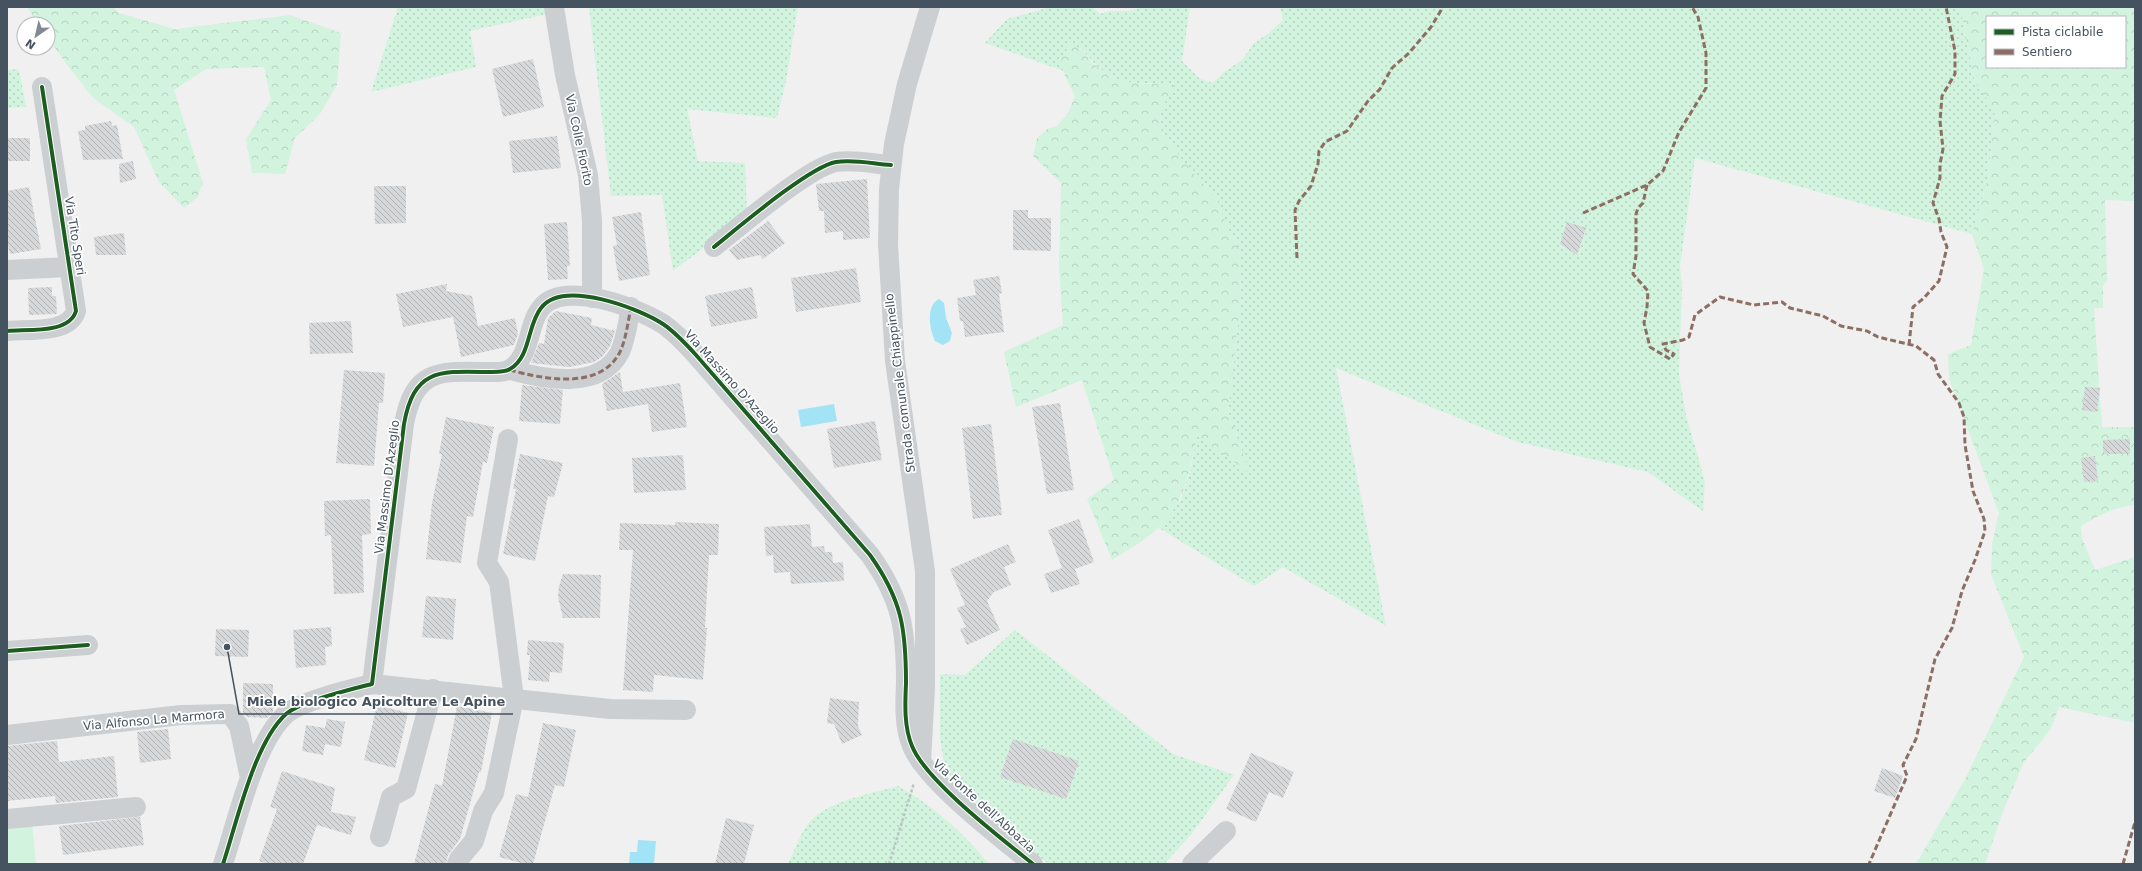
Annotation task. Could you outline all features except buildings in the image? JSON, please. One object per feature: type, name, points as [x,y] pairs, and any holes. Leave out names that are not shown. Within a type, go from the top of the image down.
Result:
[{"type":"street","name":"Via Colle Fiorito","points":[[554,7],[565,75],[588,175],[592,221],[592,298]]},
{"type":"street","name":"Strada comunale Chiappinello","points":[[921,764],[925,688],[925,571],[903,424],[892,324],[888,244],[891,165],[907,84],[930,7]]},
{"type":"street","name":"Via Tito Speri","points":[[7,331],[59,327],[72,320],[76,307],[42,87]]},
{"type":"street","points":[[714,247],[805,177],[826,165],[844,161],[891,165]]},
{"type":"street","points":[[7,270],[69,267]]},
{"type":"street","name":"Via Massimo D'Azeglio","points":[[372,684],[404,424],[412,398],[419,386],[434,375],[453,371],[501,372],[510,370],[522,355],[535,318],[546,303],[559,297],[592,298],[631,307],[664,324],[684,341],[860,542],[885,577],[899,611],[905,653],[906,725],[911,744],[921,764]]},
{"type":"street","points":[[510,370],[549,379],[580,378],[608,367],[619,354],[631,307]]},
{"type":"street","points":[[458,864],[459,859],[474,841],[482,811],[494,793],[514,698],[499,582],[487,563],[508,439]]},
{"type":"street","points":[[7,651],[88,646]]},
{"type":"street","points":[[223,864],[257,758],[271,732],[287,713],[317,699],[372,684],[432,689],[610,709],[686,710]]},
{"type":"street","points":[[380,837],[391,797],[406,789],[432,689]]},
{"type":"street","name":"Via Alfonso La Marmora","points":[[7,735],[181,715],[230,714],[239,726],[250,780]]},
{"type":"street","name":"Via Fonte dell'Abbazia","points":[[921,764],[955,798],[1033,864]]},
{"type":"street","points":[[7,819],[136,807]]},
{"type":"street","points":[[1192,864],[1226,831]]},
{"type":"path","points":[[889,864],[921,764]]},
{"type":"green space","points":[[27,7],[113,7],[119,13],[175,29],[290,15],[341,33],[337,85],[320,114],[295,138],[285,174],[252,173],[246,139],[271,100],[264,67],[206,69],[174,90],[203,183],[197,198],[184,208],[159,182],[134,127],[93,98],[56,49],[56,16],[33,16]]},
{"type":"green space","points":[[398,7],[547,7],[548,14],[470,31],[476,67],[371,92]]},
{"type":"green space","points":[[589,7],[798,7],[786,81],[777,118],[687,109],[698,161],[745,163],[747,215],[673,271],[662,195],[611,196]]},
{"type":"green space","points":[[1051,7],[1093,7],[1100,14],[1110,11],[1130,11],[1142,7],[1190,7],[1182,61],[1199,78],[1213,83],[1224,72],[1242,60],[1254,43],[1269,33],[1283,20],[1280,7],[1960,7],[1975,82],[1995,110],[1988,178],[1972,234],[1695,158],[1680,266],[1682,287],[1679,374],[1686,415],[1705,482],[1703,511],[1648,472],[1517,442],[1336,368],[1386,626],[1283,567],[1254,586],[1159,528],[1181,499],[1191,468],[1197,435],[1250,473],[1228,413],[1241,296],[1239,249],[1229,231],[1160,128],[1161,110],[1152,83],[1119,80],[1104,72],[1081,48],[1061,59],[1064,71],[985,43],[1007,19]]},
{"type":"green space","points":[[1960,7],[2135,7],[2135,201],[2105,200],[2107,281],[2103,286],[2103,308],[2094,308],[2102,427],[2135,427],[2135,505],[2107,512],[2081,526],[2082,538],[2095,570],[2135,557],[2135,723],[2059,707],[2051,729],[2024,762],[2002,814],[1985,864],[1916,864],[1965,779],[2024,657],[1991,574],[1992,544],[1999,513],[1949,379],[1948,354],[1971,345],[1984,269],[1972,234],[1988,178],[1995,111],[1975,82]]},
{"type":"green space","points":[[1070,44],[1082,50],[1095,65],[1113,77],[1143,84],[1174,85],[1161,110],[1160,128],[1183,161],[1217,200],[1229,231],[1239,249],[1241,296],[1228,413],[1251,474],[1197,436],[1189,474],[1174,509],[1167,519],[1153,533],[1112,560],[1087,499],[1114,480],[1082,380],[1016,407],[1004,352],[1063,325],[1059,266],[1061,183],[1033,156],[1037,138],[1047,129],[1057,126],[1068,113],[1075,96],[1065,76],[1061,59]]},
{"type":"green space","points":[[19,69],[26,107],[7,108],[7,70]]},
{"type":"green space","points":[[1015,630],[1173,754],[1234,775],[1190,836],[1164,864],[1049,864],[981,812],[962,794],[945,768],[940,739],[940,674],[965,675]]},
{"type":"green space","points":[[898,786],[936,811],[969,842],[989,864],[788,864],[804,830],[815,817],[836,804]]},
{"type":"green space","points":[[32,821],[36,864],[7,864],[7,824]]},
{"type":"water","points":[[939,299],[944,303],[946,318],[952,333],[950,341],[943,345],[935,341],[930,325],[930,312],[935,302]]},
{"type":"water","points":[[834,404],[837,421],[801,427],[798,410]]},
{"type":"water","points":[[638,840],[656,841],[654,864],[629,864],[630,852],[637,852]]},
{"type":"marked path","points":[[1297,258],[1295,210],[1299,201],[1311,186],[1318,164],[1319,151],[1325,142],[1347,131],[1368,101],[1380,89],[1392,68],[1409,53],[1431,27],[1443,7]]},
{"type":"marked path","points":[[1583,213],[1647,185],[1663,171],[1679,132],[1706,88],[1706,53],[1698,17],[1692,7]]},
{"type":"marked path","points":[[1909,345],[1913,307],[1924,298],[1939,281],[1947,247],[1933,203],[1940,178],[1940,164],[1943,149],[1940,121],[1942,96],[1955,74],[1955,51],[1946,7]]},
{"type":"marked path","points":[[1647,185],[1643,203],[1638,208],[1636,214],[1636,256],[1633,274],[1648,291],[1644,323],[1650,347],[1670,359],[1674,354],[1666,350],[1663,344],[1683,340],[1689,337],[1695,315],[1720,297],[1754,305],[1782,302],[1790,308],[1823,316],[1841,326],[1867,331],[1878,337],[1916,346],[1934,360],[1938,374],[1959,403],[1964,417],[1965,445],[1973,491],[1984,519],[1985,531],[1962,591],[1952,628],[1935,659],[1916,739],[1903,765],[1907,776],[1869,864]]},
{"type":"marked path","points":[[510,370],[554,379],[570,379],[599,373],[611,364],[620,352],[631,307]]},
{"type":"marked path","points":[[2123,864],[2135,822]]},
{"type":"cycle path","points":[[7,331],[36,330],[57,327],[65,324],[72,318],[76,311],[42,87]]},
{"type":"cycle path","points":[[714,247],[774,199],[824,166],[843,161],[891,165]]},
{"type":"cycle path","points":[[223,864],[248,784],[256,763],[275,727],[286,714],[293,709],[327,696],[372,684],[404,424],[408,406],[414,393],[422,383],[431,377],[442,374],[455,372],[499,372],[510,369],[517,364],[522,357],[533,323],[541,308],[552,300],[566,296],[583,296],[619,304],[663,324],[672,331],[696,355],[870,555],[889,586],[900,616],[906,664],[906,723],[912,746],[932,776],[948,792],[966,809],[1033,864]]},
{"type":"cycle path","points":[[7,651],[88,645]]},
{"type":"place","name":"Miele biologico Apicolture Le Apine","points":[[227,647]]}]
